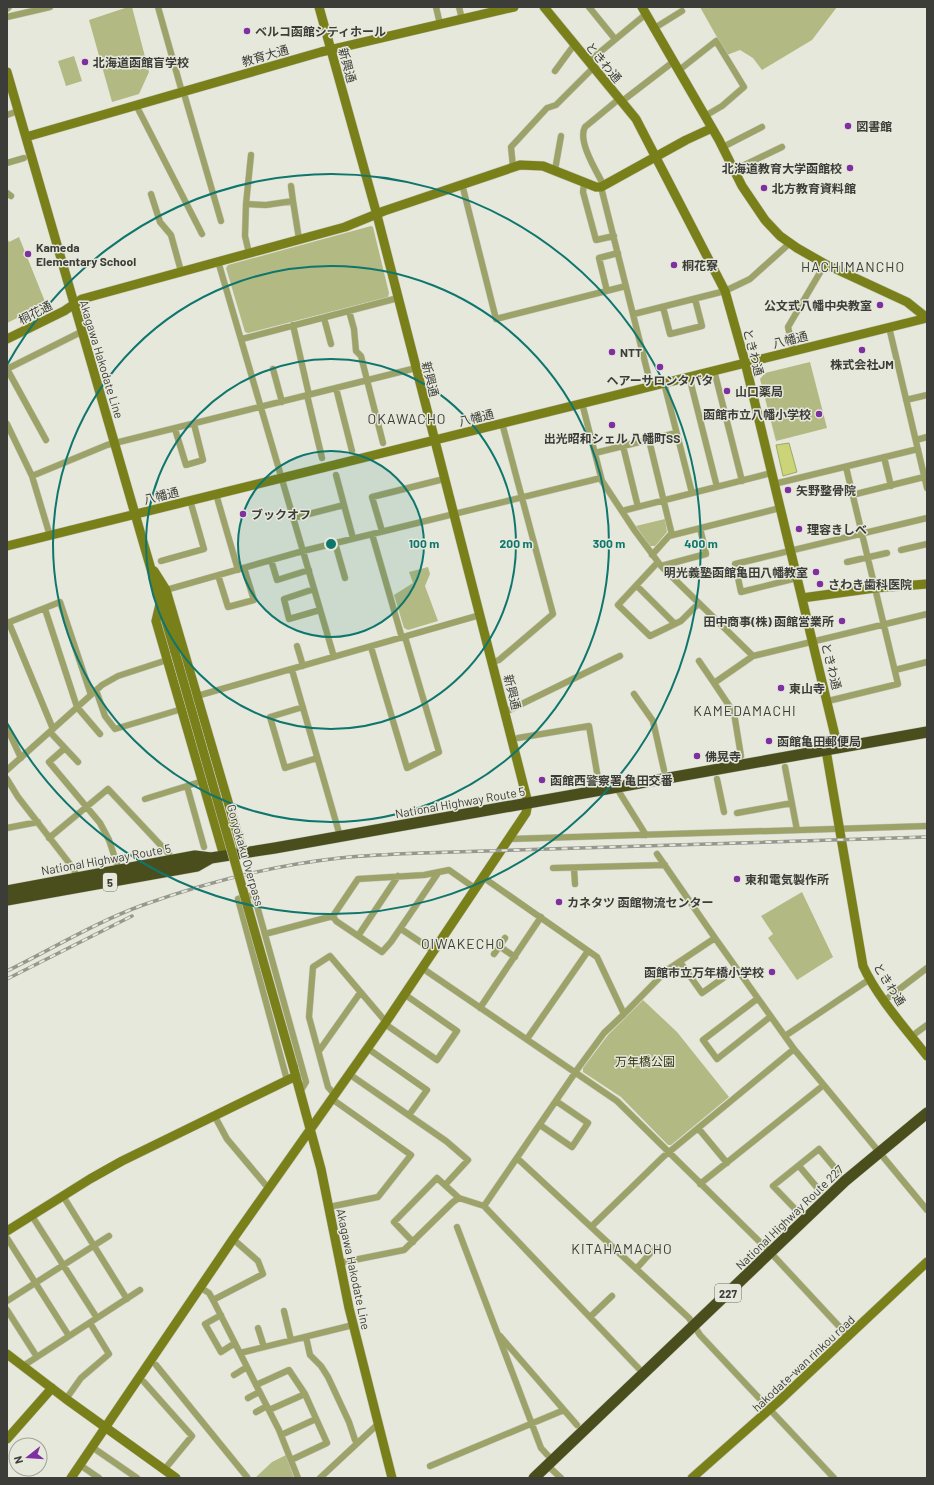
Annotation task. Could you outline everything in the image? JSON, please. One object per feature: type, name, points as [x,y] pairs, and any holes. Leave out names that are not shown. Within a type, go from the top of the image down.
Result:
[{"type":"highway","name":"National Highway Route 5","points":[[7,891],[195,856],[211,858],[243,853],[927,732]]},
{"type":"highway","name":"National Highway Route 5","points":[[7,900],[197,866],[211,858]]},
{"type":"highway","name":"National Highway Route 227","points":[[534,1478],[845,1181],[927,1113]]},
{"type":"street","points":[[7,17],[50,7]]},
{"type":"street","points":[[158,7],[221,221]]},
{"type":"street","name":"新興通","points":[[319,7],[377,215],[528,803]]},
{"type":"street","points":[[436,7],[440,24]]},
{"type":"street","points":[[459,7],[462,19]]},
{"type":"street","name":"教育大通","points":[[26,137],[136,105],[184,94],[331,49],[514,7]]},
{"type":"street","name":"ときわ通","points":[[544,7],[636,119],[725,291],[745,362],[828,701],[838,748]]},
{"type":"street","points":[[589,7],[615,39]]},
{"type":"street","points":[[513,167],[511,147],[547,108],[556,105],[615,39],[644,11],[723,147],[742,186],[765,220],[780,236],[790,243],[825,264],[907,302],[927,318]]},
{"type":"street","points":[[653,28],[682,11]]},
{"type":"street","points":[[678,70],[716,41],[744,87],[722,106],[705,116]]},
{"type":"street","points":[[555,71],[574,45]]},
{"type":"street","points":[[651,386],[603,186],[583,141],[582,132],[585,127],[620,100],[673,62]]},
{"type":"street","name":"Akagawa Hakodate Line","points":[[7,72],[73,305],[175,652]]},
{"type":"street","points":[[136,105],[202,234]]},
{"type":"street","points":[[7,114],[18,111]]},
{"type":"street","points":[[603,186],[686,140],[712,128]]},
{"type":"street","points":[[723,147],[762,128]]},
{"type":"street","points":[[555,170],[561,136]]},
{"type":"street","points":[[734,170],[782,146]]},
{"type":"street","points":[[249,253],[245,236],[246,204],[251,155]]},
{"type":"street","points":[[7,163],[24,158]]},
{"type":"street","name":"桐花通","points":[[7,339],[82,300],[181,271],[345,227],[462,184],[520,165],[543,166],[596,187],[603,186]]},
{"type":"street","points":[[584,182],[584,192],[596,240],[614,236]]},
{"type":"street","points":[[462,184],[496,319],[626,286]]},
{"type":"street","points":[[291,186],[299,239]]},
{"type":"street","points":[[151,194],[160,222],[171,235],[181,271]]},
{"type":"street","points":[[246,204],[266,205],[293,201]]},
{"type":"street","points":[[634,314],[725,291],[750,279],[790,243]]},
{"type":"street","points":[[607,291],[599,258],[618,253]]},
{"type":"street","points":[[218,261],[334,657]]},
{"type":"street","points":[[793,350],[788,327],[825,264]]},
{"type":"street","points":[[242,339],[398,298]]},
{"type":"street","points":[[663,307],[670,334],[702,326],[695,299]]},
{"type":"street","points":[[349,311],[354,329],[356,351],[361,356],[383,443]]},
{"type":"street","points":[[324,318],[331,344]]},
{"type":"street","name":"八幡通","points":[[7,546],[927,318]]},
{"type":"street","points":[[293,325],[322,458]]},
{"type":"street","points":[[852,495],[891,486],[926,482],[889,327]]},
{"type":"street","points":[[46,440],[7,369],[81,332]]},
{"type":"street","points":[[32,476],[107,446],[416,368]]},
{"type":"street","points":[[273,369],[282,402]]},
{"type":"street","points":[[714,370],[742,481]]},
{"type":"street","points":[[689,376],[717,487]]},
{"type":"street","points":[[664,383],[692,494]]},
{"type":"street","points":[[336,388],[352,451]]},
{"type":"street","points":[[906,400],[927,395]]},
{"type":"street","points":[[582,403],[600,478],[622,511],[659,564],[753,656]]},
{"type":"street","points":[[493,662],[499,660],[553,614],[502,423]]},
{"type":"street","points":[[7,424],[32,476],[50,536]]},
{"type":"street","points":[[175,429],[186,465],[203,460],[194,424]]},
{"type":"street","points":[[595,453],[676,433]]},
{"type":"street","points":[[916,440],[927,437]]},
{"type":"street","points":[[649,440],[672,535]]},
{"type":"street","points":[[623,446],[638,507]]},
{"type":"street","points":[[774,484],[884,457],[919,452],[927,453]]},
{"type":"street","points":[[884,457],[891,486]]},
{"type":"street","points":[[828,701],[898,684],[846,467]]},
{"type":"street","points":[[622,511],[771,473]]},
{"type":"street","points":[[336,475],[353,538]]},
{"type":"street","points":[[166,590],[353,538],[600,478]]},
{"type":"street","points":[[382,531],[372,497],[444,479]]},
{"type":"street","points":[[216,494],[241,569],[254,600],[228,607],[218,575]]},
{"type":"street","points":[[161,561],[204,549],[190,500]]},
{"type":"street","points":[[293,518],[344,505]]},
{"type":"street","points":[[652,555],[669,536],[780,508]]},
{"type":"street","points":[[797,578],[742,592],[735,564],[927,518]]},
{"type":"street","points":[[699,603],[681,622],[650,636],[618,606],[659,564],[706,554],[700,528]]},
{"type":"street","points":[[371,647],[406,768],[439,752],[372,534]]},
{"type":"street","points":[[335,543],[345,578]]},
{"type":"street","points":[[901,550],[927,544]]},
{"type":"street","points":[[847,562],[887,552]]},
{"type":"street","points":[[271,560],[277,580],[309,570]]},
{"type":"street","points":[[148,563],[166,590],[243,853]]},
{"type":"street","points":[[802,598],[875,588],[927,584]]},
{"type":"street","points":[[637,586],[675,624]]},
{"type":"street","points":[[314,589],[284,598],[290,619],[320,610]]},
{"type":"street","points":[[78,762],[52,731],[8,623],[63,601],[93,692],[105,716],[115,729],[182,709]]},
{"type":"street","points":[[160,604],[156,621],[224,856]]},
{"type":"street","points":[[45,609],[77,707],[100,734]]},
{"type":"street","points":[[714,683],[753,656],[927,614]]},
{"type":"street","points":[[196,696],[292,670],[480,615]]},
{"type":"street","points":[[297,646],[303,666]]},
{"type":"street","name":"Goryokaku Overpass","points":[[175,652],[293,1066]]},
{"type":"street","points":[[505,712],[620,656]]},
{"type":"street","points":[[7,770],[52,731],[93,692],[118,676],[167,660]]},
{"type":"street","points":[[700,661],[734,713],[741,756]]},
{"type":"street","points":[[895,670],[927,662]]},
{"type":"street","points":[[292,670],[340,836]]},
{"type":"street","points":[[634,694],[653,721],[664,770]]},
{"type":"street","points":[[303,707],[270,717],[285,768],[318,758]]},
{"type":"street","points":[[518,738],[589,726],[600,790]]},
{"type":"street","points":[[7,728],[21,758]]},
{"type":"street","points":[[65,748],[49,762],[100,822],[106,833],[119,870]]},
{"type":"street","name":"ときわ通","points":[[826,750],[860,952],[870,979],[927,1056]]},
{"type":"street","points":[[785,767],[797,830]]},
{"type":"street","points":[[7,779],[18,797],[73,868],[77,877]]},
{"type":"street","points":[[717,779],[724,812]]},
{"type":"street","points":[[145,799],[203,781]]},
{"type":"street","points":[[187,786],[204,847]]},
{"type":"street","points":[[616,787],[646,835]]},
{"type":"street","points":[[49,838],[108,789],[169,854]]},
{"type":"street","points":[[71,1478],[233,1239],[310,1131],[484,878],[526,813],[528,803]]},
{"type":"street","points":[[737,813],[792,803]]},
{"type":"street","points":[[7,828],[38,822]]},
{"type":"street","points":[[510,839],[927,826]]},
{"type":"street","points":[[657,854],[757,999],[794,1049],[927,1210]]},
{"type":"street","points":[[553,868],[665,865]]},
{"type":"street","points":[[574,868],[576,884]]},
{"type":"street","points":[[265,934],[333,916],[358,879],[438,873],[449,870],[476,889]]},
{"type":"street","points":[[333,916],[336,921],[382,952],[401,928],[438,873]]},
{"type":"street","points":[[358,936],[398,876]]},
{"type":"street","points":[[484,878],[596,957],[624,1014]]},
{"type":"street","points":[[7,1231],[122,1161],[292,1078],[238,899],[254,895],[306,1082],[300,1092]]},
{"type":"street","points":[[480,1008],[541,917]]},
{"type":"street","points":[[401,928],[434,951]]},
{"type":"street","points":[[494,954],[505,938]]},
{"type":"street","points":[[484,1206],[604,1033],[667,970],[715,938]]},
{"type":"street","points":[[499,946],[515,957]]},
{"type":"street","points":[[527,1039],[588,951]]},
{"type":"street","points":[[328,1207],[378,1197],[412,1155],[333,1097],[328,1087],[309,1017],[313,967],[330,956],[385,1023],[437,1060],[457,1031],[404,994]]},
{"type":"street","points":[[680,962],[702,993],[736,969]]},
{"type":"street","points":[[422,968],[617,1101],[770,1252],[849,1337]]},
{"type":"street","points":[[889,996],[926,970]]},
{"type":"street","points":[[785,1036],[870,979]]},
{"type":"street","points":[[319,1051],[360,993]]},
{"type":"street","points":[[757,999],[703,1040],[717,1059],[770,1017]]},
{"type":"street","points":[[916,1033],[927,1025]]},
{"type":"street","points":[[367,1048],[426,1090],[409,1115]]},
{"type":"street","points":[[591,1227],[669,1152],[794,1049]]},
{"type":"street","name":"Akagawa Hakodate Line","points":[[293,1066],[292,1078],[300,1092],[321,1169],[353,1325],[392,1478]]},
{"type":"street","points":[[349,1074],[446,1141],[468,1160],[445,1184]]},
{"type":"street","points":[[700,1184],[820,1088]]},
{"type":"street","points":[[540,1125],[572,1147],[588,1123],[556,1101]]},
{"type":"street","points":[[214,1115],[227,1139],[269,1189]]},
{"type":"street","points":[[698,1128],[727,1163]]},
{"type":"street","points":[[798,1212],[772,1186],[819,1149],[839,1173]]},
{"type":"street","points":[[517,1158],[689,1318],[694,1326],[770,1410],[834,1478]]},
{"type":"street","points":[[799,1166],[820,1191]]},
{"type":"street","points":[[413,1242],[394,1222],[437,1178],[459,1198],[484,1206],[591,1316],[644,1374]]},
{"type":"street","points":[[63,1196],[95,1245],[127,1299]]},
{"type":"street","points":[[340,1263],[404,1250],[459,1198]]},
{"type":"street","points":[[32,1216],[96,1318]]},
{"type":"street","points":[[457,1227],[541,1448],[561,1478]]},
{"type":"street","points":[[7,1301],[109,1236]]},
{"type":"street","points":[[7,1238],[69,1336]]},
{"type":"street","points":[[213,1300],[264,1274],[258,1261],[233,1239]]},
{"type":"street","points":[[636,1269],[655,1248]]},
{"type":"street","name":"hakodate-wan rinkou road","points":[[692,1478],[770,1410],[927,1262]]},
{"type":"street","points":[[201,1288],[209,1293],[221,1315],[281,1435],[298,1478]]},
{"type":"street","points":[[23,1366],[140,1290]]},
{"type":"street","points":[[591,1316],[612,1296]]},
{"type":"street","points":[[7,1310],[36,1357]]},
{"type":"street","points":[[284,1311],[291,1340]]},
{"type":"street","points":[[221,1315],[205,1324],[221,1352],[235,1343]]},
{"type":"street","points":[[66,1399],[81,1378],[109,1354],[90,1323]]},
{"type":"street","points":[[240,1353],[353,1325]]},
{"type":"street","points":[[258,1328],[264,1347]]},
{"type":"street","points":[[498,1333],[577,1426]]},
{"type":"street","points":[[306,1336],[310,1355],[321,1366],[328,1377],[349,1422],[355,1440]]},
{"type":"street","points":[[7,1354],[171,1475],[192,1436],[144,1382]]},
{"type":"street","points":[[156,1365],[247,1477]]},
{"type":"street","points":[[234,1374],[247,1367]]},
{"type":"street","points":[[248,1398],[258,1388],[289,1370],[305,1394],[327,1443],[291,1460]]},
{"type":"street","points":[[7,1439],[52,1388]]},
{"type":"street","points":[[256,1412],[305,1394]]},
{"type":"street","points":[[430,1466],[564,1410]]},
{"type":"street","points":[[281,1435],[316,1419]]},
{"type":"street","points":[[320,1478],[378,1424]]},
{"type":"street","points":[[92,1447],[137,1478]]},
{"type":"street","points":[[80,1465],[99,1478]]},
{"type":"green space","points":[[132,7],[149,72],[139,94],[112,102],[89,20]]},
{"type":"green space","points":[[700,7],[837,7],[812,40],[762,70],[753,58],[740,50],[727,55]]},
{"type":"green space","points":[[74,56],[82,81],[66,86],[58,61]]},
{"type":"green space","points":[[371,226],[373,227],[389,293],[388,297],[248,333],[245,332],[226,268],[228,265]]},
{"type":"green space","points":[[19,237],[46,304],[7,323],[7,238],[9,242]]},
{"type":"green space","points":[[810,362],[827,428],[776,441],[760,379],[765,373]]},
{"type":"green space","points":[[665,519],[667,532],[655,546],[650,546],[636,526]]},
{"type":"green space","points":[[428,567],[430,574],[425,586],[438,621],[408,630],[404,628],[394,595],[413,583],[409,572]]},
{"type":"green space","points":[[802,892],[833,957],[797,980],[768,938],[773,934],[761,916]]},
{"type":"green space","name":"万年橋公園","points":[[643,1000],[677,1032],[729,1097],[671,1145],[668,1145],[621,1097],[583,1072],[583,1068],[608,1035]]},
{"type":"green space","points":[[286,1455],[294,1478],[255,1478],[272,1462]]},
{"type":"shaded area","points":[[789,443],[797,472],[783,476],[776,445]]},
{"type":"railway","points":[[7,971],[108,919],[143,905],[215,882],[265,870],[315,861],[361,856],[412,853],[927,837]]},
{"type":"railway","points":[[7,979],[132,916]]},
{"type":"place","name":"ベルコ函館シティホール","points":[[247,31]]},
{"type":"place","name":"北海道函館盲学校","points":[[85,62]]},
{"type":"place","name":"図書館","points":[[848,126]]},
{"type":"place","name":"北海道教育大学函館校","points":[[850,168]]},
{"type":"place","name":"北方教育資料館","points":[[764,188]]},
{"type":"place","name":"Kameda Elementary School","points":[[28,254]]},
{"type":"place","name":"桐花寮","points":[[674,265]]},
{"type":"place","name":"公文式八幡中央教室","points":[[880,305]]},
{"type":"place","name":"株式会社JM","points":[[862,350]]},
{"type":"place","name":"NTT","points":[[612,352]]},
{"type":"place","name":"ヘアーサロンタバタ","points":[[660,367]]},
{"type":"place","name":"山口薬局","points":[[727,391]]},
{"type":"place","name":"函館市立八幡小学校","points":[[819,414]]},
{"type":"place","name":"出光昭和シェル 八幡町SS","points":[[612,425]]},
{"type":"place","name":"矢野整骨院","points":[[788,490]]},
{"type":"place","name":"ブックオフ","points":[[243,514]]},
{"type":"place","name":"理容きしべ","points":[[799,529]]},
{"type":"place","name":"明光義塾函館亀田八幡教室","points":[[816,572]]},
{"type":"place","name":"さわき歯科医院","points":[[820,584]]},
{"type":"place","name":"田中商事(株) 函館営業所","points":[[842,621]]},
{"type":"place","name":"東山寺","points":[[781,688]]},
{"type":"place","name":"函館亀田郵便局","points":[[769,741]]},
{"type":"place","name":"佛晃寺","points":[[697,756]]},
{"type":"place","name":"函館西警察署 亀田交番","points":[[542,780]]},
{"type":"place","name":"東和電気製作所","points":[[737,879]]},
{"type":"place","name":"カネタツ 函館物流センター","points":[[559,902]]},
{"type":"place","name":"函館市立万年橋小学校","points":[[772,972]]},
{"type":"district","name":"HACHIMANCHO","points":[[853,266]]},
{"type":"district","name":"OKAWACHO","points":[[407,418]]},
{"type":"district","name":"KAMEDAMACHI","points":[[745,710]]},
{"type":"district","name":"OIWAKECHO","points":[[463,943]]},
{"type":"district","name":"KITAHAMACHO","points":[[622,1248]]}]
